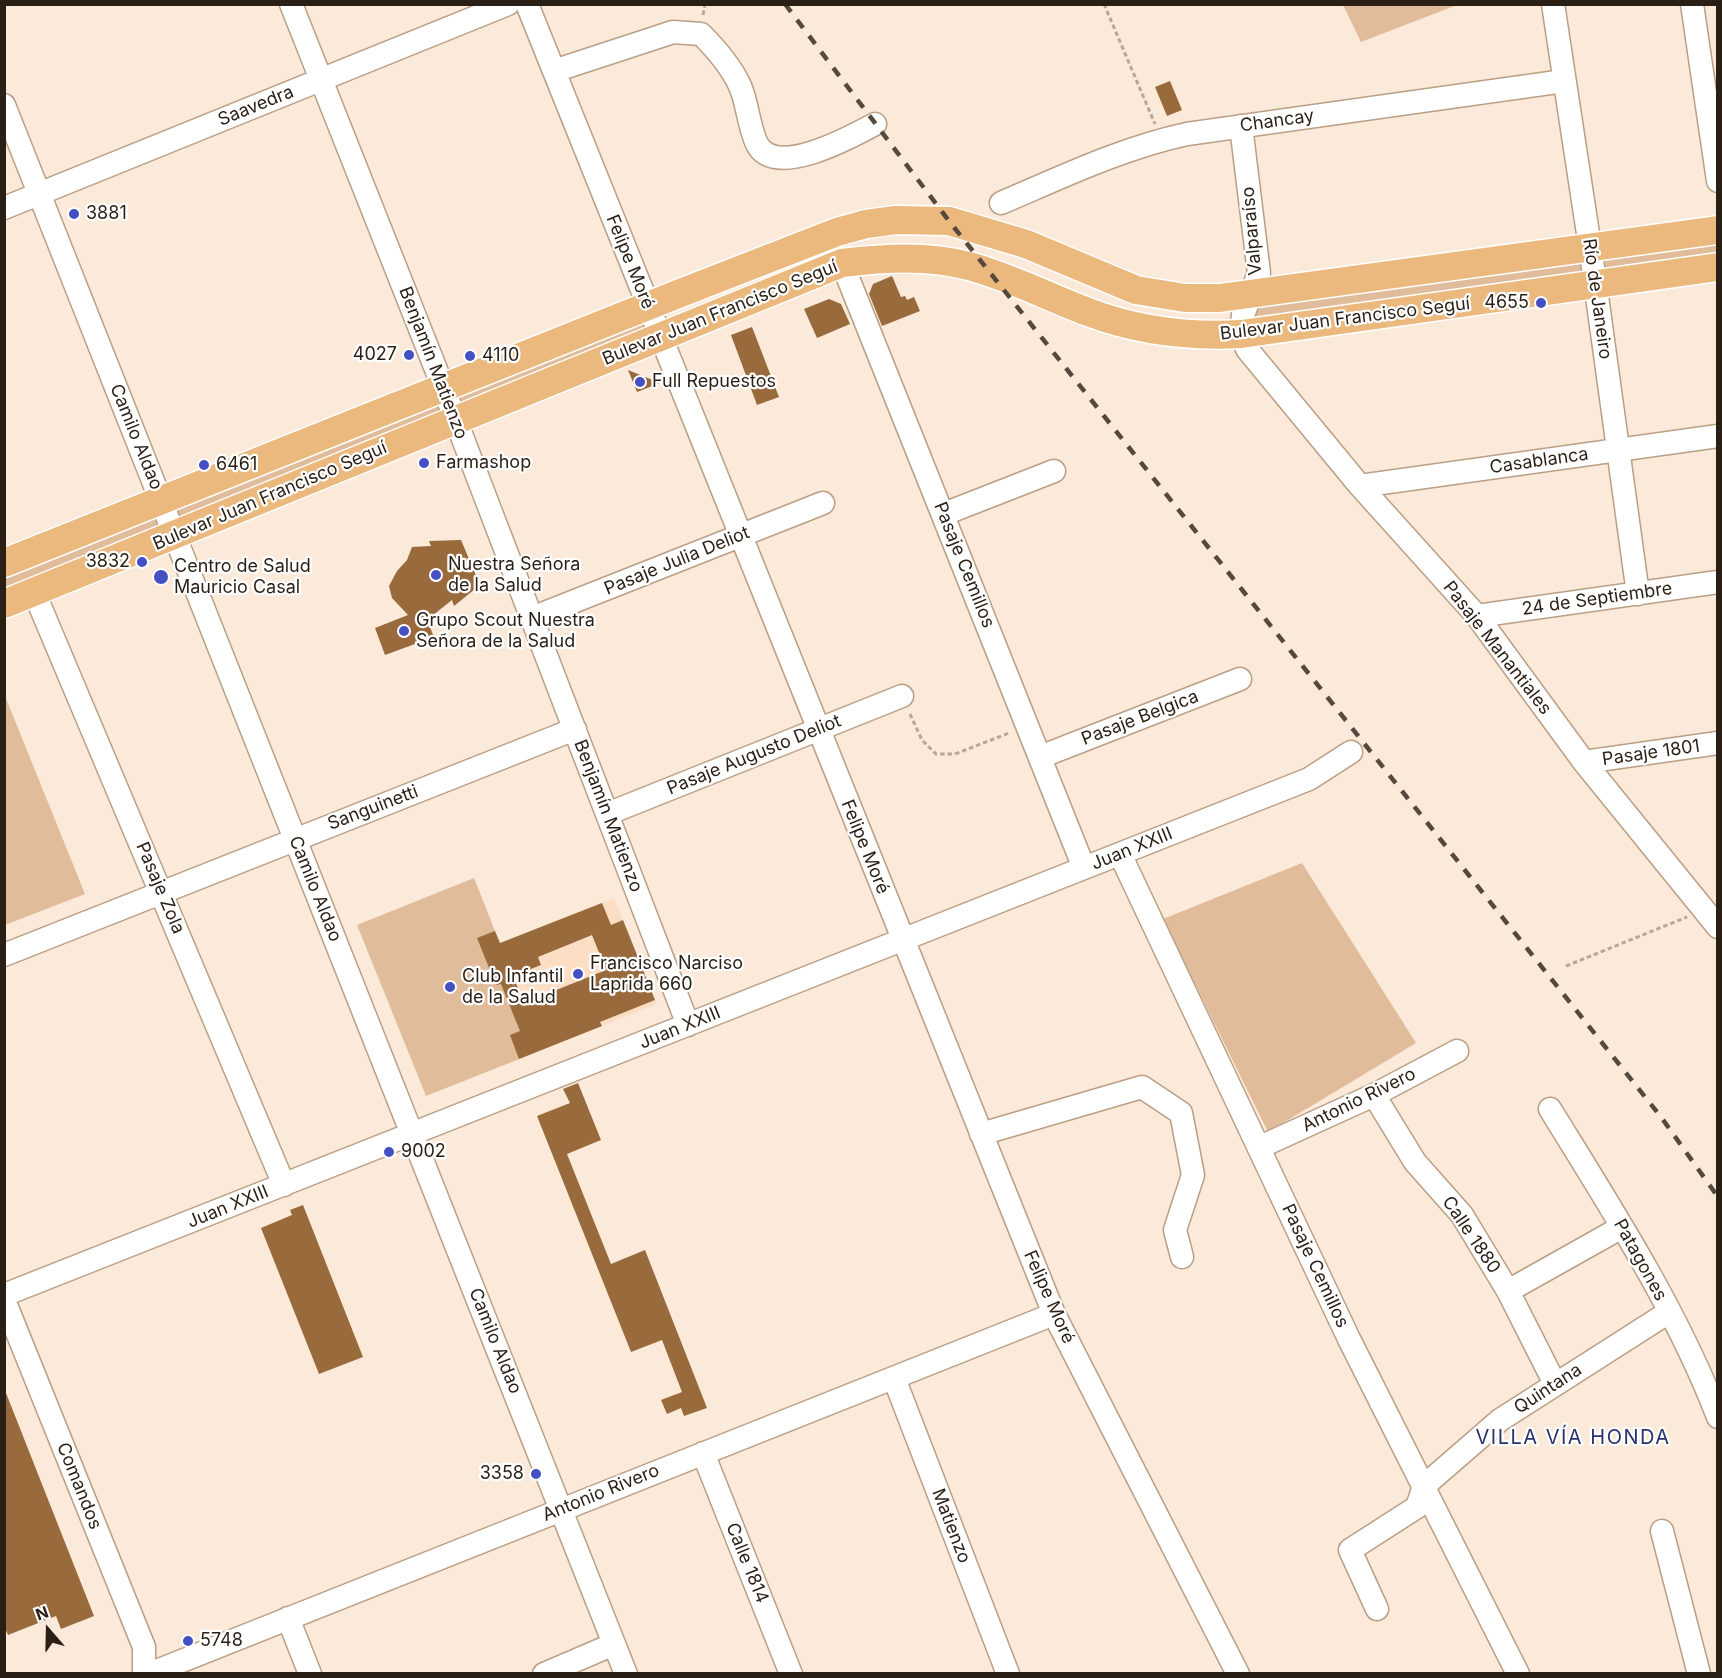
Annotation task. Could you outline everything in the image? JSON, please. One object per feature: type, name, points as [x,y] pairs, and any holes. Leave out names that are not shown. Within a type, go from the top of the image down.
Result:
[{"type":"main road","name":"Bulevar Juan Francisco Seguí","points":[[4,563],[837,232],[896,219],[926,218],[986,230],[1136,290],[1185,298],[1220,298],[1252,294],[1718,230]]},
{"type":"main road","name":"Bulevar Juan Francisco Seguí","points":[[4,604],[842,263],[906,258],[969,267],[1030,287],[1089,312],[1149,330],[1201,336],[1240,334],[1718,267]]},
{"type":"street","name":"Benjamín Matienzo","points":[[291,4],[456,419],[688,1024]]},
{"type":"street","name":"Saavedra","points":[[4,208],[508,4]]},
{"type":"street","name":"Felipe Moré","points":[[527,4],[1054,1314],[1238,1674]]},
{"type":"street","name":"Río de Janeiro","points":[[1553,4],[1596,285],[1638,594]]},
{"type":"street","points":[[1692,4],[1718,181]]},
{"type":"street","points":[[554,71],[673,32],[701,34],[718,50],[740,86],[758,145],[766,154],[778,159],[802,154],[841,142],[875,124]]},
{"type":"street","name":"Chancay","points":[[1001,203],[1156,141],[1241,126],[1564,81]]},
{"type":"street","name":"Camilo Aldao","points":[[4,105],[626,1674]]},
{"type":"street","name":"Valparaíso","points":[[1240,334],[1243,315],[1259,273],[1241,126]]},
{"type":"street","name":"Pasaje Cemillos","points":[[842,263],[1084,868]]},
{"type":"street","name":"Pasaje Manantiales","points":[[1240,334],[1247,349],[1360,486],[1477,616],[1584,762],[1713,915]]},
{"type":"street","name":"Casablanca","points":[[1360,486],[1718,436]]},
{"type":"street","points":[[944,514],[1054,471]]},
{"type":"street","name":"Pasaje Julia Deliot","points":[[532,618],[823,503]]},
{"type":"street","name":"24 de Septiembre","points":[[1477,616],[1718,582]]},
{"type":"street","name":"Pasaje Zola","points":[[34,592],[284,1185]]},
{"type":"street","name":"Pasaje Belgica","points":[[1040,757],[1240,679]]},
{"type":"street","name":"Pasaje Augusto Deliot","points":[[607,814],[902,696]]},
{"type":"street","name":"Sanguinetti","points":[[4,956],[295,838],[575,729]]},
{"type":"street","name":"Pasaje 1801","points":[[1584,762],[1718,743]]},
{"type":"street","name":"Juan XXIII","points":[[4,1295],[1309,779],[1351,752]]},
{"type":"street","name":"Pasaje Cemillos","points":[[1120,854],[1349,1339],[1518,1674]]},
{"type":"street","name":"Antonio Rivero","points":[[1260,1147],[1374,1095],[1457,1051]]},
{"type":"street","points":[[981,1134],[1142,1087],[1180,1113],[1193,1174],[1175,1230],[1182,1257]]},
{"type":"street","name":"Calle 1880","points":[[1374,1095],[1415,1161],[1462,1215],[1508,1292],[1555,1383]]},
{"type":"street","name":"Patagones","points":[[1550,1109],[1622,1227],[1669,1312],[1706,1385],[1718,1417]]},
{"type":"street","points":[[1508,1292],[1622,1227]]},
{"type":"street","name":"Comandos","points":[[4,1300],[144,1647],[144,1674]]},
{"type":"street","name":"Quintana","points":[[1377,1609],[1350,1550],[1417,1507],[1424,1486],[1500,1420],[1669,1312]]},
{"type":"street","name":"Antonio Rivero","points":[[149,1674],[1054,1314]]},
{"type":"street","name":"Matienzo","points":[[894,1378],[1008,1674]]},
{"type":"street","name":"Calle 1814","points":[[703,1453],[791,1674]]},
{"type":"street","points":[[1662,1531],[1699,1674]]},
{"type":"street","points":[[288,1618],[310,1674]]},
{"type":"street","points":[[544,1674],[615,1644]]},
{"type":"path","points":[[1104,4],[1149,106],[1156,126],[1156,141]]},
{"type":"path","points":[[902,696],[922,740],[936,754],[955,754],[1027,726]]},
{"type":"path","points":[[1566,966],[1713,915]]},
{"type":"shaded area","points":[[1343,5],[1457,5],[1361,42]]},
{"type":"shaded area","points":[[1717,230],[1717,267],[1241,328],[1246,307]]},
{"type":"shaded area","points":[[647,306],[660,336],[5,604],[5,563]]},
{"type":"shaded area","points":[[5,696],[85,894],[4,925]]},
{"type":"shaded area","points":[[1302,863],[1416,1043],[1268,1132],[1163,919]]},
{"type":"shaded area","name":"Club Infantil de la Salud","points":[[474,878],[542,1050],[426,1096],[357,925]]},
{"type":"shaded area","name":"Francisco Narciso Laprida 660","points":[[614,898],[657,1004],[542,1050],[500,943]]},
{"type":"building","points":[[1170,81],[1182,110],[1167,116],[1155,87]]},
{"type":"building","points":[[892,276],[901,297],[905,296],[907,300],[914,297],[920,311],[882,326],[869,294],[873,284]]},
{"type":"building","points":[[829,299],[841,304],[850,324],[817,338],[804,309]]},
{"type":"building","points":[[752,327],[779,397],[757,405],[731,335]]},
{"type":"building","points":[[628,370],[660,383],[637,392]]},
{"type":"building","name":"Nuestra Señora de la Salud","points":[[461,540],[480,585],[454,606],[452,600],[427,620],[434,637],[385,655],[375,628],[408,615],[392,598],[389,586],[397,571],[407,560],[412,547],[431,546],[429,541]]},
{"type":"building","name":"Francisco Narciso Laprida 660","points":[[602,903],[611,925],[623,920],[655,1000],[600,1022],[602,1026],[519,1059],[510,1035],[520,1031],[501,984],[496,985],[477,938],[495,931],[500,943]],"holes":[[[592,935],[606,970],[524,1003],[513,976],[541,965],[538,957]]]},
{"type":"building","points":[[578,1083],[601,1140],[567,1154],[611,1264],[645,1250],[707,1408],[684,1416],[681,1408],[667,1414],[661,1400],[682,1392],[662,1340],[631,1352],[537,1116],[570,1103],[563,1089]]},
{"type":"building","points":[[303,1205],[363,1357],[319,1374],[261,1228],[292,1215],[290,1210]]},
{"type":"building","points":[[6,1393],[94,1616],[61,1629],[56,1616],[8,1635],[4,1626]]},
{"type":"railway","points":[[785,4],[949,221],[1661,1117],[1718,1197]]},
{"type":"place","name":"3881","points":[[74,214]]},
{"type":"place","name":"4655","points":[[1541,303]]},
{"type":"place","name":"4027","points":[[409,355]]},
{"type":"place","name":"4110","points":[[470,356]]},
{"type":"place","name":"Full Repuestos","points":[[640,382]]},
{"type":"place","name":"Farmashop","points":[[424,463]]},
{"type":"place","name":"6461","points":[[204,465]]},
{"type":"place","name":"3832","points":[[142,562]]},
{"type":"place","name":"Nuestra Señora de la Salud","points":[[436,575]]},
{"type":"place","name":"Centro de Salud Mauricio Casal","points":[[161,577]]},
{"type":"place","name":"Grupo Scout Nuestra Señora de la Salud","points":[[404,631]]},
{"type":"place","name":"Francisco Narciso Laprida 660","points":[[578,974]]},
{"type":"place","name":"Club Infantil de la Salud","points":[[450,987]]},
{"type":"place","name":"9002","points":[[389,1152]]},
{"type":"place","name":"3358","points":[[536,1474]]},
{"type":"place","name":"5748","points":[[188,1641]]},
{"type":"district","name":"VILLA VÍA HONDA","points":[[1573,1438]]}]
